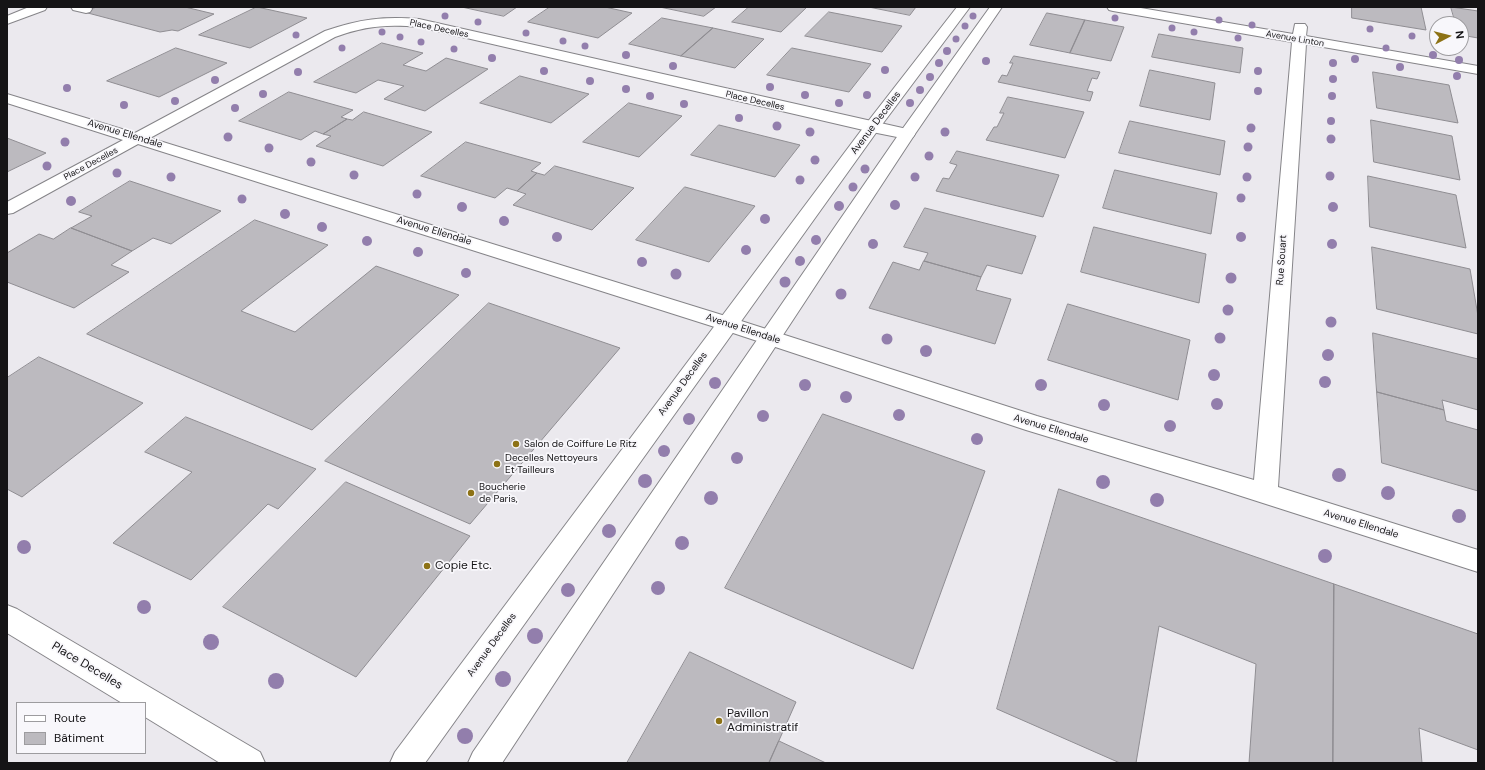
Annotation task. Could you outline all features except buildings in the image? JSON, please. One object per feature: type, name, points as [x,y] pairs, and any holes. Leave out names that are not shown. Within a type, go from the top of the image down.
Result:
[{"type":"street","points":[[7,20],[41,7]]},
{"type":"street","name":"Avenue Decelles","points":[[406,763],[872,127],[964,7]]},
{"type":"street","points":[[484,763],[907,134],[996,7]]},
{"type":"street","name":"Avenue Linton","points":[[1113,7],[1299,33],[1400,44]]},
{"type":"street","name":"Avenue Linton","points":[[1180,7],[1478,70]]},
{"type":"street","name":"Place Decelles","points":[[7,209],[330,34],[355,24],[392,20],[419,23],[907,134]]},
{"type":"street","name":"Rue Souart","points":[[1265,494],[1299,33]]},
{"type":"street","name":"Avenue Ellendale","points":[[7,98],[728,324],[1034,424],[1213,477],[1478,561]]},
{"type":"street","name":"Place Decelles","points":[[7,618],[249,763]]},
{"type":"place","name":"Salon de Coiffure Le Ritz","points":[[516,444]]},
{"type":"place","name":"Decelles Nettoyeurs Et Tailleurs","points":[[497,464]]},
{"type":"place","name":"Boucherie de Paris,","points":[[471,493]]},
{"type":"place","name":"Copie Etc.","points":[[427,566]]},
{"type":"place","name":"Pavillon Administratif","points":[[719,721]]}]
